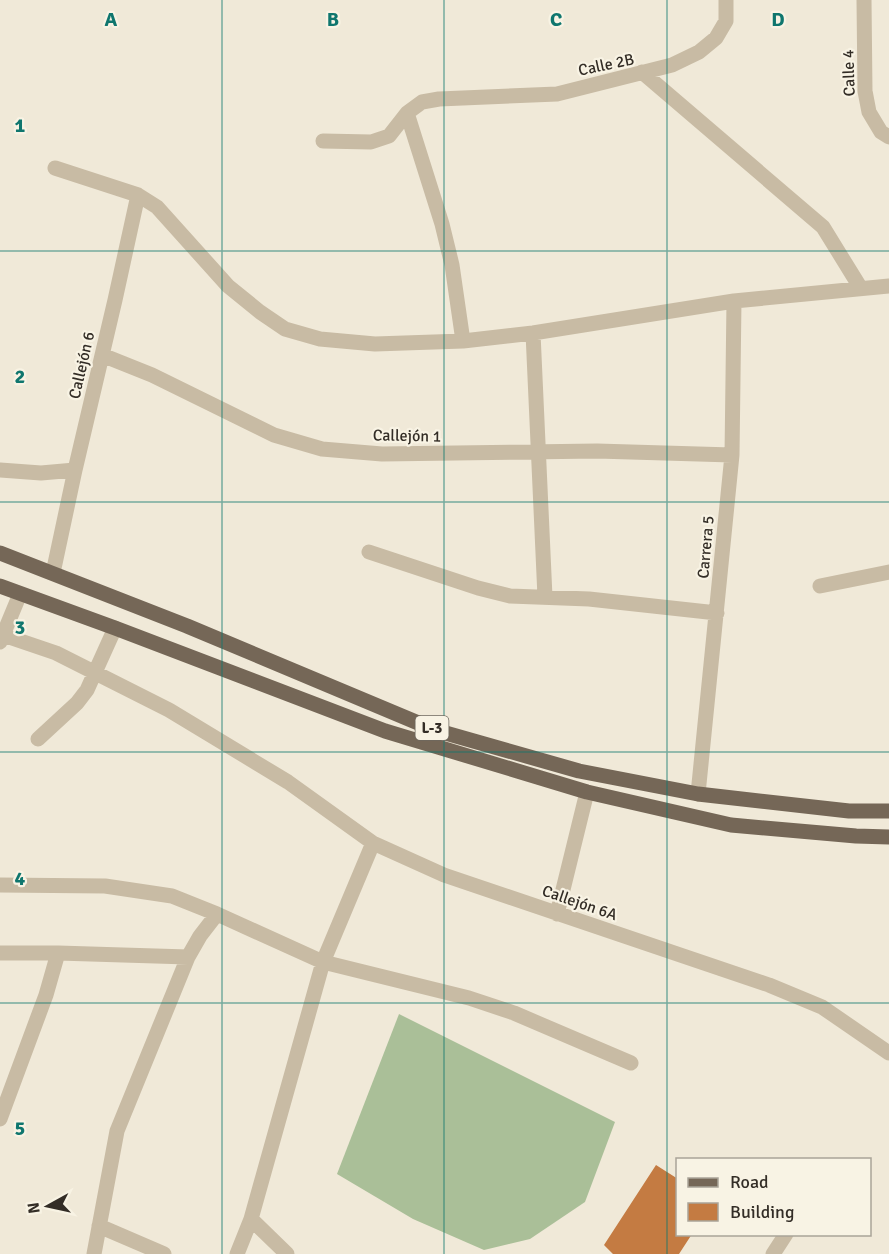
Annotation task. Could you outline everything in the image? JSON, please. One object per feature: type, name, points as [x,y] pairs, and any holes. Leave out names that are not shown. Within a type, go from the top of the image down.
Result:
[{"type":"main road","name":"L-3","points":[[0,553],[187,626],[435,730],[579,771],[698,794],[849,811],[889,811]]},
{"type":"main road","name":"L-3","points":[[0,586],[385,731],[587,792],[731,825],[889,837]]},
{"type":"street","points":[[642,72],[672,65],[699,52],[716,38],[726,21],[726,0]]},
{"type":"street","name":"Calle 4","points":[[864,0],[865,90],[869,112],[881,132],[889,137]]},
{"type":"street","name":"Calle 2B","points":[[323,141],[370,142],[389,136],[407,113],[422,102],[439,99],[556,94],[642,72],[823,227],[860,287]]},
{"type":"street","points":[[407,113],[442,224],[452,265],[463,341]]},
{"type":"street","points":[[55,168],[138,195],[157,207],[228,286],[260,312],[285,329],[320,339],[375,344],[463,341],[533,333],[734,301],[889,286]]},
{"type":"street","name":"Callejón 6","points":[[53,573],[138,195]]},
{"type":"street","name":"Carrera 5","points":[[698,794],[732,455],[734,301]]},
{"type":"street","points":[[533,333],[545,597]]},
{"type":"street","name":"Callejón 1","points":[[102,355],[152,375],[274,435],[322,449],[382,454],[597,451],[732,455]]},
{"type":"street","points":[[0,470],[41,473],[75,470]]},
{"type":"street","points":[[369,552],[478,588],[510,596],[589,599],[717,613]]},
{"type":"street","points":[[820,586],[889,572]]},
{"type":"street","points":[[2,638],[20,594]]},
{"type":"street","points":[[38,739],[77,703],[87,690],[115,628]]},
{"type":"street","name":"Callejón 6A","points":[[2,638],[56,653],[169,710],[288,782],[373,843],[444,875],[769,985],[822,1007],[889,1053]]},
{"type":"street","points":[[558,914],[587,792]]},
{"type":"street","points":[[237,1254],[251,1219],[323,962],[373,843]]},
{"type":"street","points":[[0,885],[105,886],[172,896],[323,962],[469,998],[514,1013],[631,1063]]},
{"type":"street","points":[[93,1254],[117,1131],[188,957],[217,914]]},
{"type":"street","points":[[0,954],[58,953],[188,957]]},
{"type":"street","points":[[0,1119],[46,995],[58,953]]},
{"type":"street","points":[[251,1219],[287,1254]]},
{"type":"street","points":[[99,1226],[164,1254]]},
{"type":"street","points":[[773,1254],[785,1236]]},
{"type":"green space","points":[[399,1014],[615,1122],[585,1202],[530,1239],[484,1250],[413,1219],[337,1174]]},
{"type":"building","points":[[656,1165],[676,1178],[676,1236],[691,1236],[679,1254],[613,1254],[604,1245]]}]
